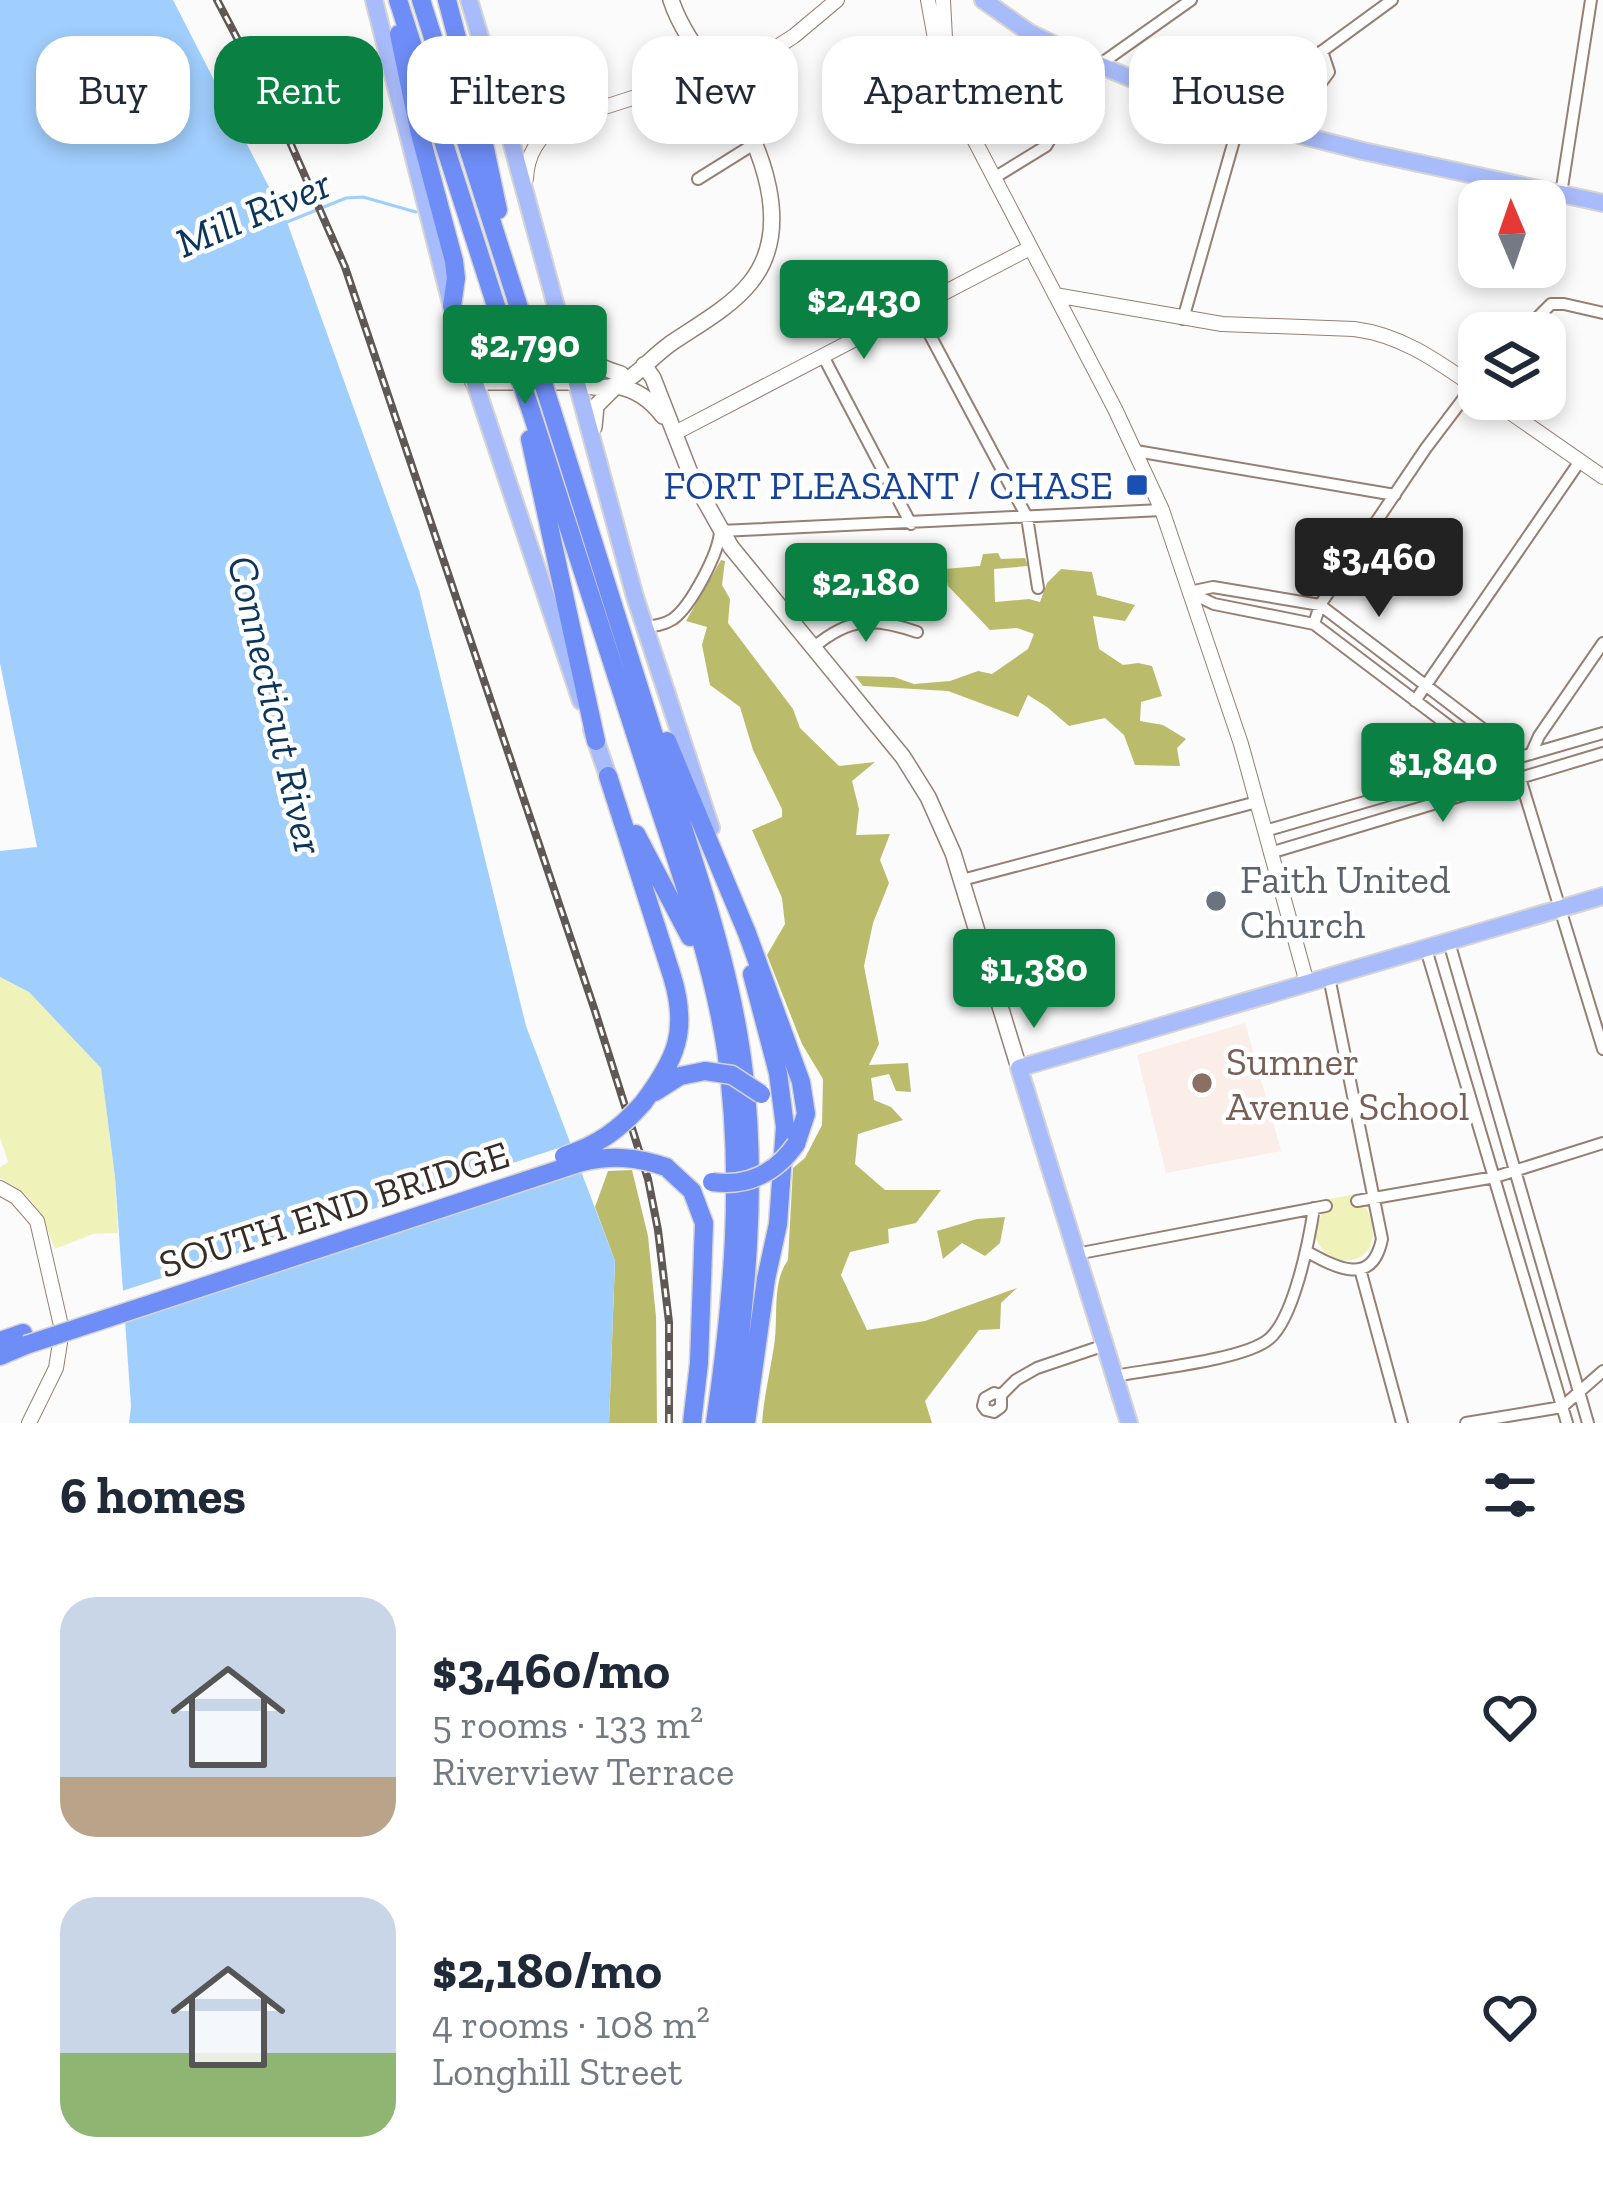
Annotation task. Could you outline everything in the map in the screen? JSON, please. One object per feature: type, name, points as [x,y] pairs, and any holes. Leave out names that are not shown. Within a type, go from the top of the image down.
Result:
[{"type":"highway","points":[[395,0],[419,130],[454,261],[452,306]]},
{"type":"highway","points":[[395,0],[505,334],[690,799],[724,873],[803,1089],[806,1114],[790,1147],[766,1279],[748,1423]]},
{"type":"highway","points":[[421,0],[528,336],[536,411],[596,741]]},
{"type":"highway","points":[[447,0],[484,142],[508,274]]},
{"type":"highway","points":[[536,411],[695,920],[725,1049],[733,1132],[735,1248],[715,1423]]},
{"type":"highway","points":[[610,591],[718,942],[742,1056],[750,1139],[750,1223],[729,1423]]},
{"type":"highway","points":[[608,776],[688,932],[725,1049]]},
{"type":"highway","points":[[608,776],[681,1010],[676,1049],[645,1101]]},
{"type":"highway","points":[[645,1101],[680,1076],[705,1071],[732,1076],[760,1094],[790,1147]]},
{"type":"highway","name":"SOUTH END BRIDGE","points":[[24,1339],[587,1148],[618,1130],[645,1101]]},
{"type":"highway","name":"SOUTH END BRIDGE","points":[[24,1339],[582,1162],[627,1157],[712,1182],[736,1184],[776,1167],[790,1147]]},
{"type":"highway","points":[[666,1167],[688,1186],[703,1217],[695,1423]]},
{"type":"highway","points":[[0,1341],[24,1339]]},
{"type":"highway","points":[[0,1354],[24,1339]]},
{"type":"main road","points":[[374,0],[473,382],[608,776]]},
{"type":"main road","points":[[469,0],[480,36]]},
{"type":"main road","points":[[671,0],[686,36]]},
{"type":"main road","points":[[983,0],[1036,36]]},
{"type":"main road","points":[[683,28],[688,36]]},
{"type":"main road","points":[[1327,143],[1495,180]]},
{"type":"main road","points":[[511,144],[644,627],[724,873]]},
{"type":"main road","points":[[473,382],[576,382],[591,388],[630,380],[748,286],[768,246],[772,216],[754,144]]},
{"type":"main road","points":[[1566,195],[1603,203]]},
{"type":"main road","points":[[452,306],[479,350],[497,360],[550,360],[561,349],[562,331]]},
{"type":"main road","points":[[562,331],[584,359],[646,398],[675,433]]},
{"type":"main road","points":[[644,365],[720,531],[903,757],[949,842],[1129,1423]]},
{"type":"main road","points":[[596,453],[593,412],[619,380]]},
{"type":"main road","points":[[1019,1068],[1603,896]]},
{"type":"street","points":[[794,36],[837,0]]},
{"type":"street","points":[[928,0],[935,36]]},
{"type":"street","points":[[944,0],[946,36]]},
{"type":"street","points":[[1105,56],[1191,0]]},
{"type":"street","points":[[1327,48],[1392,0]]},
{"type":"street","points":[[1563,180],[1591,0]]},
{"type":"street","points":[[526,196],[526,173],[537,144]]},
{"type":"street","points":[[698,179],[752,144]]},
{"type":"street","points":[[976,144],[1162,510],[1222,686],[1307,983]]},
{"type":"street","points":[[994,178],[1047,144]]},
{"type":"street","points":[[1183,319],[1232,144]]},
{"type":"street","points":[[675,433],[1030,248]]},
{"type":"street","points":[[1055,295],[1241,326],[1375,332],[1458,374]]},
{"type":"street","points":[[1543,312],[1551,304],[1564,304],[1603,313]]},
{"type":"street","points":[[915,307],[1027,517],[1038,588]]},
{"type":"street","points":[[823,356],[910,524]]},
{"type":"street","points":[[1313,624],[1320,605],[1458,410]]},
{"type":"street","points":[[1522,420],[1603,477]]},
{"type":"street","points":[[1136,451],[1395,495]]},
{"type":"street","points":[[1415,701],[1580,460]]},
{"type":"street","points":[[644,627],[667,622],[686,605],[718,547],[720,531],[1162,510]]},
{"type":"street","points":[[1189,592],[1213,587],[1320,605],[1500,742],[1520,778],[1603,1048]]},
{"type":"street","points":[[1189,592],[1214,604],[1313,624],[1486,754],[1506,760]]},
{"type":"street","points":[[814,646],[854,622],[884,623],[917,632]]},
{"type":"street","points":[[1532,754],[1539,736],[1603,643]]},
{"type":"street","points":[[1265,831],[1603,733]]},
{"type":"street","points":[[1270,853],[1603,753]]},
{"type":"street","points":[[962,880],[1257,802]]},
{"type":"street","points":[[1449,942],[1588,1423]]},
{"type":"street","points":[[1426,949],[1567,1423]]},
{"type":"street","points":[[1306,1251],[1338,1268],[1360,1269],[1373,1260],[1382,1244],[1329,977]]},
{"type":"street","points":[[1357,1201],[1495,1177],[1603,1143]]},
{"type":"street","points":[[0,1188],[16,1197],[37,1221],[62,1330],[56,1368],[29,1423]]},
{"type":"street","points":[[1076,1254],[1320,1207],[1285,1316],[1267,1341],[1220,1358],[1115,1376]]},
{"type":"street","points":[[1360,1269],[1402,1423]]},
{"type":"street","points":[[1000,1395],[1037,1368],[1105,1345]]},
{"type":"street","points":[[1466,1423],[1562,1407],[1603,1371]]},
{"type":"shaded area","name":"Sumner Avenue School","points":[[1245,1023],[1281,1151],[1166,1173],[1137,1055]]},
{"type":"green space","points":[[998,553],[1001,559],[1025,558],[1028,566],[994,569],[995,602],[1040,602],[1047,583],[1061,569],[1092,572],[1097,595],[1135,605],[1125,621],[1093,616],[1099,649],[1123,665],[1152,666],[1162,696],[1141,702],[1140,721],[1163,725],[1186,739],[1177,748],[1180,766],[1135,765],[1124,735],[1105,718],[1069,726],[1028,695],[1018,717],[948,691],[863,686],[855,676],[894,677],[914,684],[950,681],[978,671],[992,674],[1028,649],[1034,634],[1017,628],[990,630],[948,586],[944,569],[980,566],[983,554]]},
{"type":"green space","points":[[721,560],[725,561],[722,585],[730,599],[728,623],[793,709],[800,728],[839,766],[875,762],[852,781],[859,809],[856,835],[890,834],[880,860],[889,883],[873,923],[864,966],[879,1044],[869,1065],[908,1063],[911,1092],[896,1091],[889,1074],[871,1078],[874,1100],[891,1107],[903,1120],[858,1134],[855,1164],[885,1190],[941,1190],[916,1223],[888,1229],[889,1243],[850,1252],[841,1275],[867,1330],[925,1321],[1017,1288],[1001,1303],[1000,1329],[979,1330],[925,1401],[932,1423],[762,1423],[777,1290],[788,1260],[793,1168],[805,1158],[822,1125],[823,1079],[802,1044],[767,955],[785,924],[782,898],[752,830],[782,817],[782,809],[753,750],[740,707],[710,685],[702,645],[707,627],[686,621]]},
{"type":"green space","points":[[0,977],[29,992],[101,1067],[118,1233],[93,1234],[55,1249],[36,1207],[0,1178],[0,1167],[8,1162],[0,1137]]},
{"type":"green space","points":[[632,1170],[648,1236],[656,1317],[657,1423],[609,1423],[615,1261],[595,1207],[608,1171]]},
{"type":"green space","points":[[1355,1194],[1358,1206],[1366,1208],[1372,1242],[1355,1259],[1332,1257],[1314,1233],[1327,1211],[1325,1200]]},
{"type":"green space","points":[[1005,1217],[1000,1243],[985,1256],[962,1243],[943,1259],[937,1231],[977,1219]]},
{"type":"water","name":"Connecticut River","points":[[0,0],[173,0],[214,80],[214,144],[247,144],[287,222],[419,590],[526,1026],[615,1261],[609,1423],[129,1423],[115,1177],[101,1068],[29,992],[0,977],[0,851],[37,847],[0,663]]},
{"type":"pier","points":[[577,1142],[587,1168],[118,1322],[116,1293]]},
{"type":"waterway","name":"Mill River","points":[[287,222],[346,198],[363,197],[416,212]]},
{"type":"railway","points":[[217,0],[282,124],[345,267],[595,1011],[648,1179],[658,1230],[669,1322],[669,1423]]},
{"type":"place","name":"FORT PLEASANT / CHASE","points":[[1137,485]]},
{"type":"place","name":"Faith United Church","points":[[1216,901]]},
{"type":"place","name":"Sumner Avenue School","points":[[1202,1083]]}]
